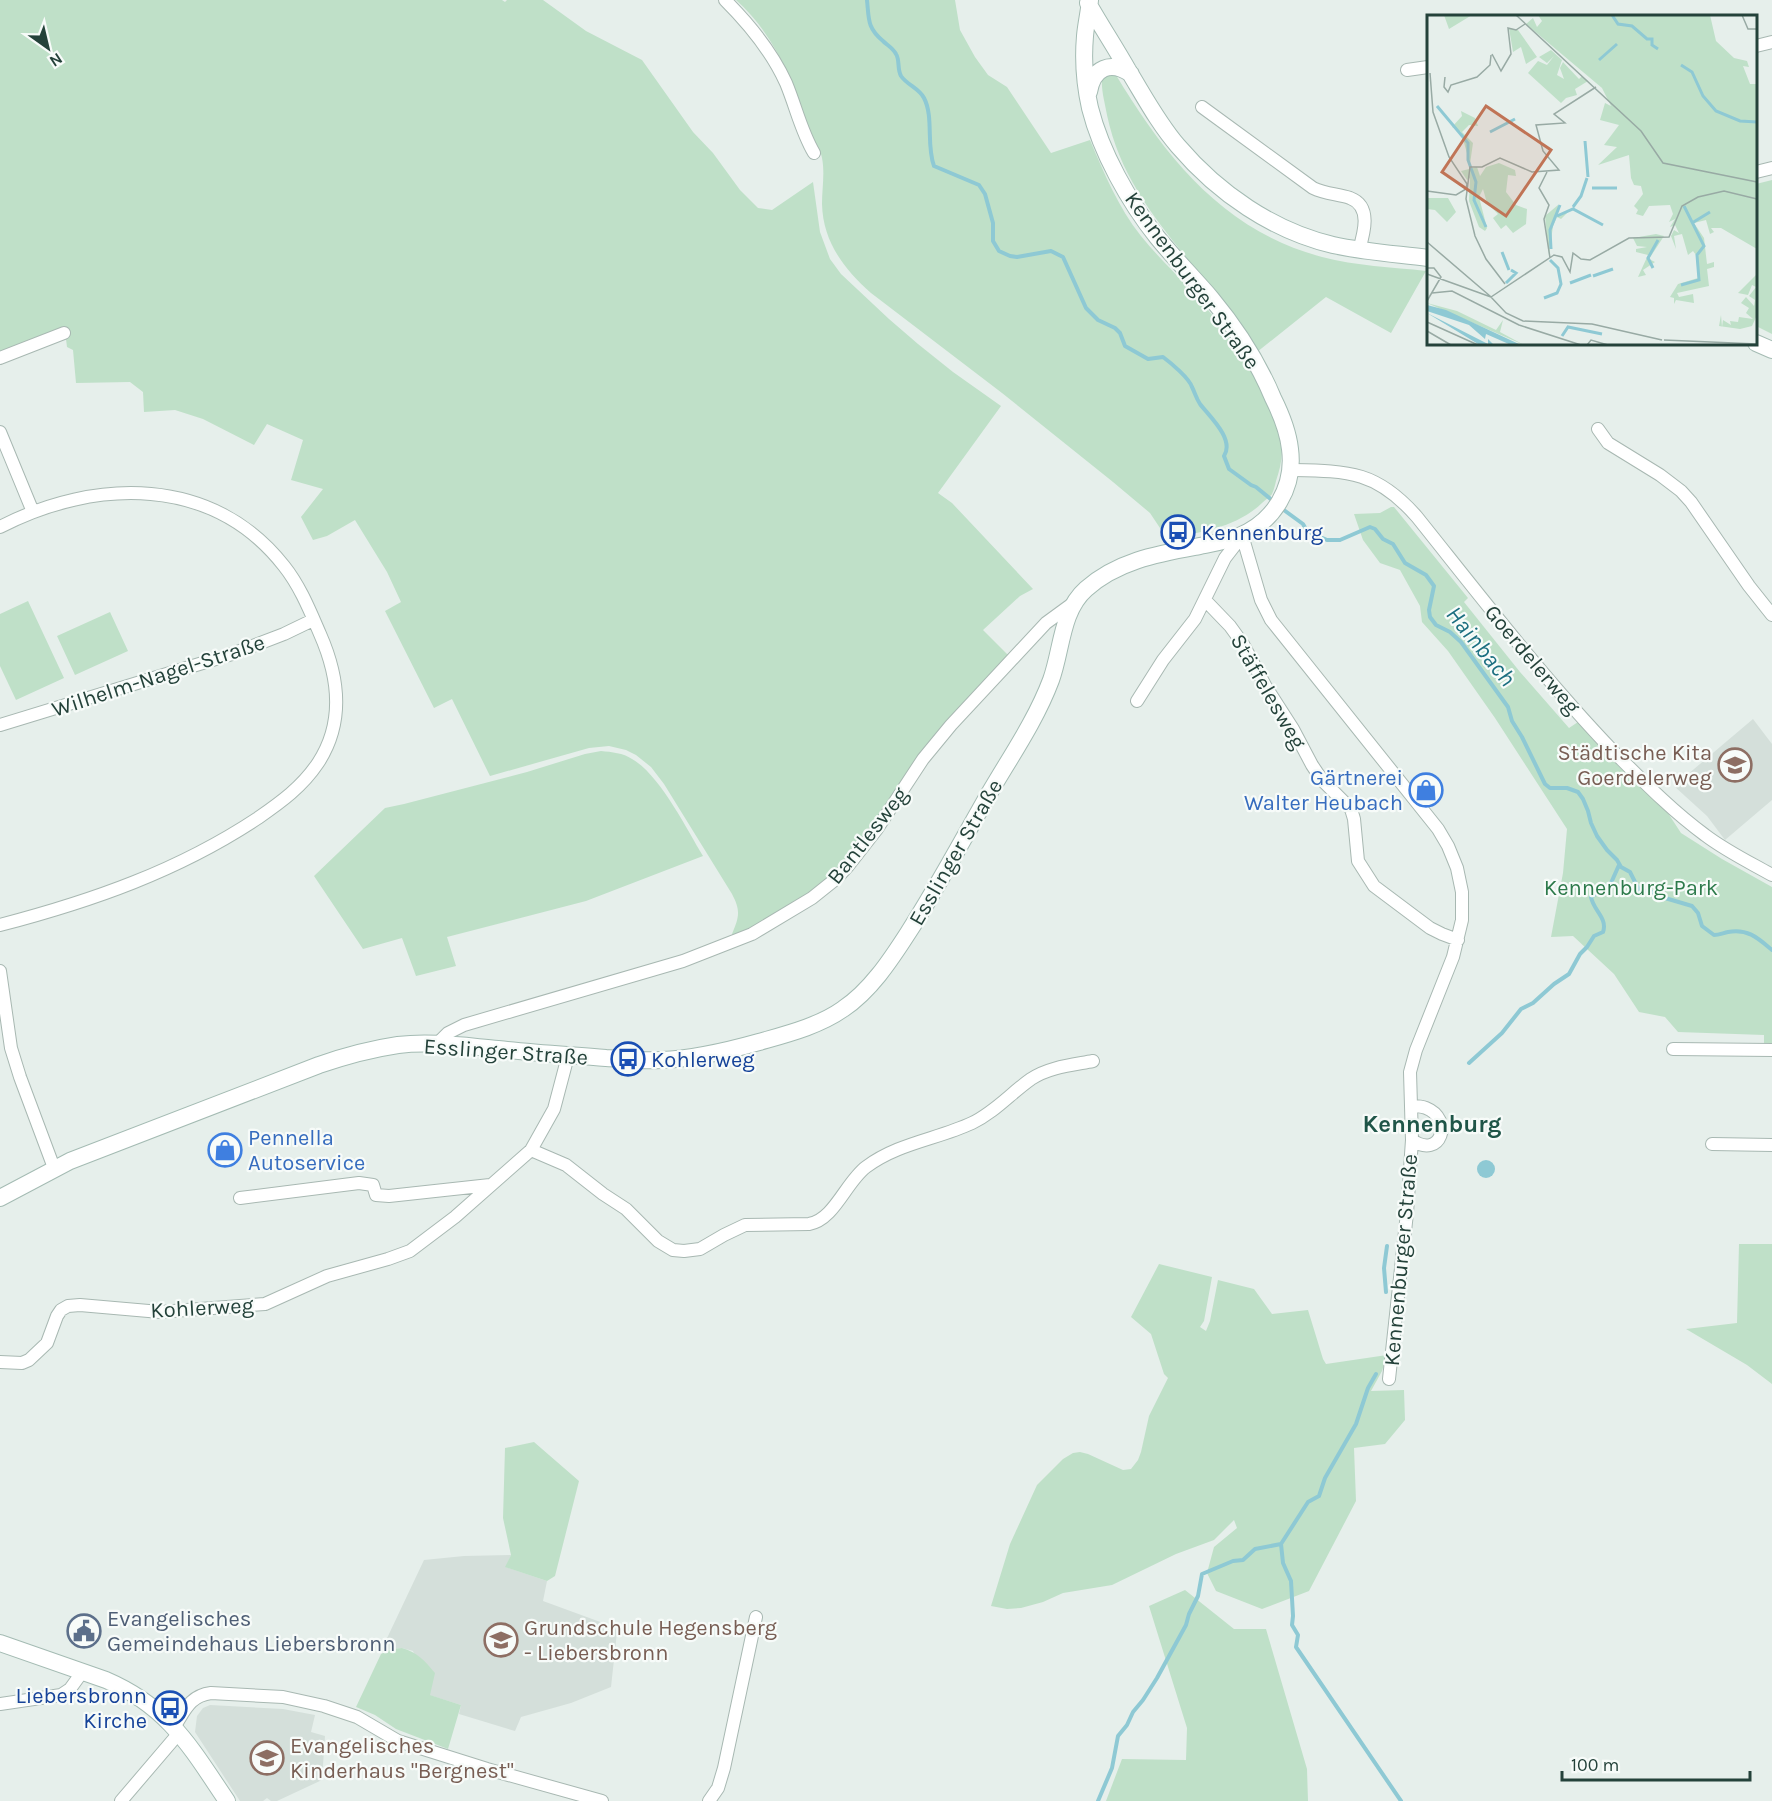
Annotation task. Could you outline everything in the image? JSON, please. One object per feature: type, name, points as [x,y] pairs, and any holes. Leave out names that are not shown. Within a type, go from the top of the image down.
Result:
[{"type":"street","points":[[725,0],[748,24],[774,61],[790,93],[804,135],[814,153]]},
{"type":"street","points":[[1089,2],[1161,123],[1179,147],[1233,198],[1260,216],[1296,233],[1333,245],[1427,258]]},
{"type":"street","name":"Kennenburger Straße","points":[[1089,2],[1084,42],[1088,96],[1100,138],[1138,210],[1157,237],[1229,321],[1261,372],[1284,422],[1290,449],[1291,470],[1286,490],[1282,500],[1263,521],[1242,535],[1261,600],[1271,620],[1430,820],[1448,846],[1457,868],[1462,892],[1462,920],[1458,940],[1413,1058],[1410,1079],[1412,1140],[1405,1243],[1389,1379]]},
{"type":"street","points":[[1757,46],[1772,42]]},
{"type":"street","points":[[1088,96],[1092,78],[1099,71],[1112,66],[1124,69],[1131,74]]},
{"type":"street","points":[[1407,70],[1427,67]]},
{"type":"street","points":[[1202,107],[1313,188],[1357,202],[1363,210],[1365,223],[1359,250]]},
{"type":"street","points":[[1757,172],[1772,168]]},
{"type":"street","points":[[0,358],[64,333]]},
{"type":"street","points":[[1757,344],[1772,350]]},
{"type":"street","points":[[1598,429],[1608,443],[1682,491],[1772,615]]},
{"type":"street","points":[[0,432],[33,512]]},
{"type":"street","name":"Goerdelerweg","points":[[1291,470],[1349,473],[1378,484],[1398,497],[1417,517],[1557,691],[1629,767],[1685,820],[1706,836],[1772,875]]},
{"type":"street","points":[[0,527],[59,503],[81,497],[117,493],[172,497],[227,517],[244,528],[272,553],[296,584],[314,620],[332,666],[337,709],[330,741],[319,762],[304,782],[284,799],[240,829],[150,876],[86,901],[0,925]]},
{"type":"street","points":[[1137,701],[1158,667],[1185,632],[1205,600],[1225,558],[1242,535]]},
{"type":"street","name":"Esslinger Straße","points":[[0,1198],[70,1161],[359,1052],[398,1046],[437,1044],[568,1056],[654,1060],[704,1055],[768,1040],[834,1015],[855,1000],[879,974],[905,938],[1031,720],[1050,681],[1072,604],[1082,592],[1097,580],[1128,564],[1151,556],[1242,535]]},
{"type":"street","name":"Stäffelesweg","points":[[1205,600],[1233,629],[1319,777],[1351,809],[1358,861],[1374,886],[1430,928],[1458,940]]},
{"type":"street","name":"Bantlesweg","points":[[437,1044],[448,1032],[464,1025],[683,961],[752,933],[812,898],[848,866],[885,817],[923,759],[951,724],[1046,623],[1072,604]]},
{"type":"street","name":"Wilhelm-Nagel-Straße","points":[[0,724],[253,647],[314,620]]},
{"type":"street","points":[[0,971],[4,1029],[54,1168]]},
{"type":"street","points":[[1673,1048],[1772,1050]]},
{"type":"street","name":"Kohlerweg","points":[[0,1362],[21,1363],[29,1360],[47,1343],[61,1310],[73,1305],[160,1312],[265,1304],[319,1279],[388,1259],[413,1249],[455,1217],[531,1150],[554,1109],[568,1056]]},
{"type":"street","points":[[531,1150],[566,1165],[624,1207],[666,1248],[692,1251],[745,1225],[809,1224],[819,1221],[827,1215],[856,1176],[878,1160],[907,1145],[974,1122],[993,1110],[1031,1079],[1043,1073],[1092,1061]]},
{"type":"street","name":"Kennenburger Straße","points":[[1411,1106],[1429,1110],[1439,1120],[1442,1127],[1439,1139],[1429,1146],[1422,1146],[1412,1140]]},
{"type":"street","points":[[1712,1144],[1772,1145]]},
{"type":"street","points":[[240,1198],[359,1183],[372,1184],[376,1195],[389,1196],[491,1185]]},
{"type":"street","points":[[709,1801],[720,1784],[756,1617]]},
{"type":"street","points":[[0,1643],[106,1680],[153,1707],[177,1730],[199,1758],[227,1801]]},
{"type":"street","points":[[0,1704],[61,1695],[70,1689],[83,1671]]},
{"type":"street","points":[[121,1801],[177,1730],[194,1699],[201,1694],[295,1699],[350,1714],[399,1741],[487,1769],[602,1801]]},
{"type":"shaded area","name":"Städtische Kita Goerdelerweg","points":[[1753,719],[1772,744],[1772,800],[1725,840],[1707,816],[1674,786]]},
{"type":"shaded area","name":"Grundschule Hegensberg - Liebersbronn","points":[[511,1555],[506,1567],[547,1581],[543,1601],[614,1627],[617,1632],[611,1687],[571,1703],[521,1717],[515,1731],[459,1714],[461,1705],[429,1695],[413,1651],[402,1648],[380,1653],[424,1560]]},
{"type":"shaded area","name":"Evangelisches Kinderhaus \"Bergnest\"","points":[[210,1705],[283,1709],[315,1715],[311,1732],[325,1736],[322,1780],[277,1801],[267,1798],[263,1801],[240,1801],[195,1732],[197,1716],[203,1708]]},
{"type":"green space","points":[[0,0],[502,0],[505,2],[507,0],[543,0],[586,31],[642,60],[693,132],[713,153],[740,190],[758,208],[772,210],[813,182],[820,232],[830,259],[841,274],[918,344],[1001,406],[938,493],[952,503],[1033,589],[1020,596],[983,630],[1008,655],[834,876],[759,926],[733,936],[738,914],[732,894],[664,784],[651,767],[636,755],[609,746],[589,748],[490,776],[452,699],[434,708],[385,611],[401,602],[387,572],[355,520],[327,536],[313,540],[301,517],[323,489],[291,480],[303,440],[267,424],[254,445],[203,419],[175,410],[144,412],[143,392],[130,382],[76,383],[73,350],[67,347],[66,339],[0,354]]},
{"type":"green space","points":[[736,0],[955,0],[960,30],[988,75],[1007,87],[1051,153],[1090,140],[1112,190],[1133,225],[1149,246],[1208,310],[1242,356],[1270,409],[1281,445],[1281,463],[1271,495],[1242,518],[1231,523],[1195,533],[1166,537],[1150,513],[1113,482],[1002,393],[871,293],[844,264],[826,231],[822,204],[821,155],[807,127],[790,78],[767,36]]},
{"type":"green space","points":[[1109,73],[1116,75],[1135,106],[1177,162],[1227,210],[1256,229],[1287,245],[1322,257],[1426,271],[1391,333],[1326,297],[1257,352],[1153,214],[1125,168],[1115,143],[1103,97],[1102,79]]},
{"type":"green space","points":[[1772,180],[1772,334],[1757,326],[1757,184]]},
{"type":"green space","name":"Kennenburg-Park","points":[[1394,507],[1468,598],[1464,602],[1520,672],[1569,728],[1578,722],[1618,765],[1664,807],[1681,833],[1772,887],[1772,1044],[1764,1043],[1764,1035],[1678,1032],[1665,1017],[1639,1012],[1614,974],[1573,936],[1551,937],[1563,873],[1567,829],[1495,718],[1448,651],[1422,622],[1420,606],[1400,570],[1380,563],[1363,540],[1354,514],[1380,513]]},
{"type":"green space","points":[[28,601],[64,678],[16,700],[0,666],[0,614]]},
{"type":"green space","points":[[110,612],[128,651],[75,675],[57,636]]},
{"type":"green space","points":[[601,751],[629,757],[653,777],[672,803],[703,856],[586,901],[447,937],[456,966],[416,976],[402,938],[363,949],[314,876],[385,808]]},
{"type":"green space","points":[[1739,1244],[1772,1244],[1772,1384],[1747,1365],[1686,1329],[1737,1323]]},
{"type":"green space","points":[[1159,1264],[1212,1277],[1204,1321],[1200,1327],[1206,1331],[1218,1280],[1254,1289],[1272,1314],[1308,1310],[1326,1364],[1387,1355],[1382,1371],[1371,1391],[1404,1390],[1405,1420],[1385,1444],[1354,1448],[1356,1501],[1309,1591],[1262,1609],[1216,1591],[1207,1573],[1214,1547],[1237,1528],[1234,1520],[1214,1540],[1176,1554],[1112,1585],[1063,1593],[1021,1608],[1007,1609],[991,1606],[1010,1544],[1037,1485],[1063,1459],[1080,1452],[1123,1470],[1131,1469],[1138,1460],[1149,1416],[1168,1378],[1164,1374],[1151,1334],[1131,1317]]},
{"type":"green space","points":[[534,1442],[579,1481],[555,1576],[547,1581],[505,1567],[511,1555],[503,1518],[505,1448]]},
{"type":"green space","points":[[1185,1590],[1234,1629],[1266,1629],[1307,1769],[1308,1801],[1106,1801],[1122,1759],[1186,1760],[1187,1728],[1149,1606]]},
{"type":"green space","points":[[402,1648],[420,1658],[435,1673],[430,1695],[461,1705],[448,1749],[396,1729],[375,1715],[356,1707],[381,1654],[391,1649]]},
{"type":"water","points":[[1482,1160],[1490,1160],[1495,1165],[1493,1176],[1482,1178],[1477,1173],[1477,1165]]},
{"type":"waterway","name":"Hainbach","points":[[867,0],[871,27],[895,52],[901,76],[924,98],[929,114],[930,149],[934,166],[979,185],[985,194],[993,223],[993,241],[999,251],[1017,257],[1051,251],[1063,257],[1086,308],[1098,320],[1115,328],[1120,333],[1125,346],[1148,359],[1163,357],[1184,375],[1200,404],[1224,435],[1226,442],[1224,456],[1229,469],[1273,501]]},
{"type":"waterway","name":"Hainbach","points":[[1281,508],[1303,524],[1307,531],[1327,540],[1340,540],[1370,527],[1375,529],[1383,539],[1393,544],[1405,563],[1426,575],[1434,586],[1429,610],[1430,617],[1436,625],[1450,632],[1461,642],[1508,707],[1512,721],[1545,784],[1550,788],[1567,788],[1578,792],[1583,799],[1597,836],[1621,867],[1630,872],[1639,890],[1652,892],[1692,906],[1698,913],[1702,926],[1714,935],[1735,931],[1747,933],[1758,938],[1772,950]]},
{"type":"waterway","points":[[1469,1063],[1502,1033],[1521,1009],[1533,1003],[1569,974],[1580,954],[1594,936],[1603,932],[1604,922],[1591,897],[1611,883],[1619,865]]},
{"type":"waterway","points":[[1386,1292],[1384,1268],[1387,1246]]},
{"type":"waterway","points":[[1098,1801],[1112,1768],[1118,1736],[1157,1678],[1186,1625],[1198,1596],[1202,1574],[1233,1561],[1243,1560],[1255,1549],[1281,1544],[1308,1502],[1319,1496],[1325,1478],[1356,1424],[1368,1388],[1376,1374]]},
{"type":"waterway","points":[[1281,1544],[1283,1563],[1291,1581],[1292,1625],[1298,1635],[1296,1647],[1401,1801]]},
{"type":"place","name":"Kennenburg","points":[[1178,532]]},
{"type":"place","name":"Städtische Kita Goerdelerweg","points":[[1735,765]]},
{"type":"place","name":"Gärtnerei Walter Heubach","points":[[1426,790]]},
{"type":"place","name":"Kohlerweg","points":[[628,1059]]},
{"type":"place","name":"Pennella Autoservice","points":[[225,1150]]},
{"type":"place","name":"Evangelisches Gemeindehaus Liebersbronn","points":[[84,1631]]},
{"type":"place","name":"Grundschule Hegensberg - Liebersbronn","points":[[501,1640]]},
{"type":"place","name":"Liebersbronn Kirche","points":[[170,1708]]},
{"type":"place","name":"Evangelisches Kinderhaus \"Bergnest\"","points":[[267,1758]]},
{"type":"district","name":"Kennenburg","points":[[1432,1124]]}]
